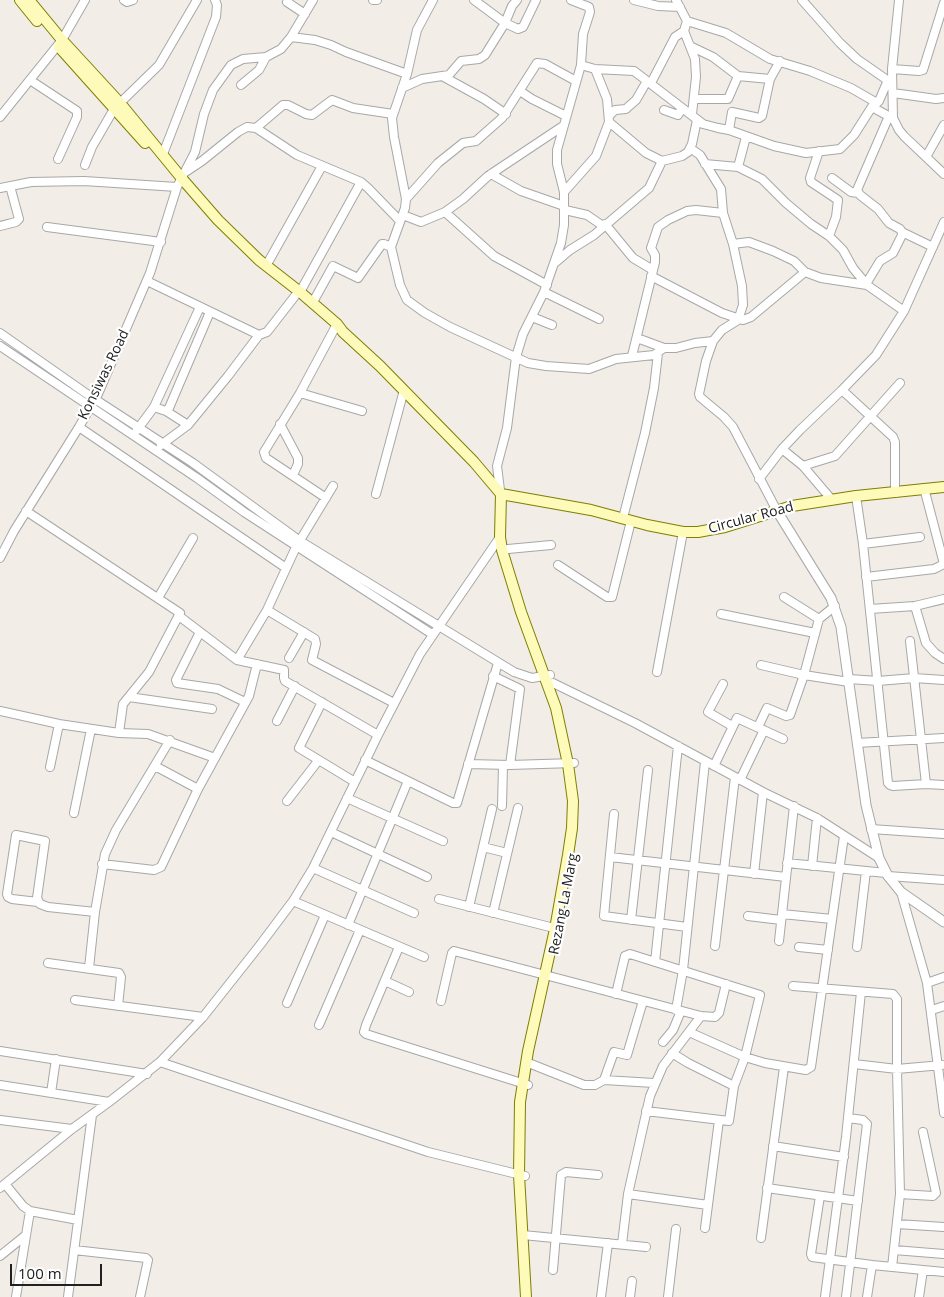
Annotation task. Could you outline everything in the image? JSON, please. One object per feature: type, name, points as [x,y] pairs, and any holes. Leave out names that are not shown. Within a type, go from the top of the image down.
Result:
[{"type":"main road","points":[[20,0],[117,106],[181,180],[231,242],[252,263],[297,294],[313,302],[404,390],[474,462],[501,494]]},
{"type":"main road","points":[[29,0],[60,43]]},
{"type":"main road","points":[[117,106],[163,154],[181,180],[232,235],[338,328]]},
{"type":"main road","name":"Circular Road","points":[[501,494],[591,510],[684,532],[698,532],[726,528],[792,506],[856,496],[944,487]]},
{"type":"main road","name":"Rezang La Marg","points":[[501,494],[500,536],[510,578],[558,696],[578,797],[577,830],[525,1084],[522,1176],[532,1297]]},
{"type":"main road","name":"Rezang La Marg","points":[[500,521],[532,632]]},
{"type":"main road","name":"Rezang La Marg","points":[[525,1084],[531,1064],[547,975]]},
{"type":"main road","name":"Rezang La Marg","points":[[526,1235],[526,1297]]},
{"type":"street","points":[[0,117],[60,43],[85,0]]},
{"type":"street","points":[[124,0],[128,2],[133,0]]},
{"type":"street","points":[[85,165],[92,148],[117,106],[159,65],[198,0]]},
{"type":"street","points":[[163,154],[216,17],[217,6],[215,0]]},
{"type":"street","points":[[288,0],[287,2],[305,14]]},
{"type":"street","points":[[241,85],[258,70],[266,57],[281,49],[291,37],[313,0]]},
{"type":"street","points":[[433,0],[417,30],[407,74],[393,114],[393,130],[406,199],[391,247],[400,285],[407,300],[450,327],[528,363],[589,369],[605,362],[632,356],[650,356],[661,350],[713,341]]},
{"type":"street","points":[[474,0],[518,29],[522,29],[534,1]]},
{"type":"street","points":[[402,88],[422,79],[444,76],[452,72],[460,61],[475,60],[485,55],[517,0]]},
{"type":"street","points":[[571,0],[589,7]]},
{"type":"street","points":[[589,7],[597,0]]},
{"type":"street","points":[[595,69],[607,98],[609,119],[646,153],[662,161],[685,155],[690,148],[694,117],[696,68],[695,59],[684,32],[687,21],[678,3],[658,6],[634,0]]},
{"type":"street","points":[[802,0],[851,54],[890,81],[893,93],[891,117],[857,188],[858,193]]},
{"type":"street","points":[[581,65],[595,69],[634,71],[694,117],[718,128],[774,146],[806,153],[840,149],[854,135],[874,104],[880,101],[890,81],[899,0]]},
{"type":"street","points":[[892,69],[923,70],[944,3]]},
{"type":"street","points":[[501,494],[497,466],[507,428],[516,357],[523,334],[545,288],[561,243],[564,192],[557,164],[557,150],[581,65],[583,34],[590,16],[589,7]]},
{"type":"street","points":[[687,21],[726,33],[770,59],[851,88],[891,117],[904,136],[944,174]]},
{"type":"street","points":[[564,192],[596,156],[609,119],[615,110],[626,109],[636,100],[649,82],[675,37],[684,32]]},
{"type":"street","points":[[291,37],[315,40],[407,74]]},
{"type":"street","points":[[690,46],[713,57],[738,76],[770,80]]},
{"type":"street","name":"Konsiwas Road","points":[[0,558],[26,511],[95,399],[147,281],[181,180],[195,152],[210,99],[221,78],[231,65],[239,61],[247,58],[266,57]]},
{"type":"street","points":[[406,199],[438,163],[463,143],[476,141],[506,114],[537,63],[539,62],[576,81]]},
{"type":"street","points":[[729,130],[731,112],[759,118],[762,116],[770,80],[780,62]]},
{"type":"street","points":[[444,76],[506,114]]},
{"type":"street","points":[[694,98],[728,98],[738,76]]},
{"type":"street","points":[[30,80],[76,111],[77,117],[58,159]]},
{"type":"street","points":[[520,91],[566,116]]},
{"type":"street","points":[[893,93],[936,99],[944,98]]},
{"type":"street","points":[[256,128],[283,105],[288,105],[312,116],[332,100],[354,108],[393,114]]},
{"type":"street","points":[[664,110],[678,115],[682,108]]},
{"type":"street","points":[[926,157],[944,124]]},
{"type":"street","points":[[0,188],[31,182],[181,180],[238,132],[247,127],[256,128],[297,155],[360,182],[401,218],[421,222],[445,212],[491,174],[563,126]]},
{"type":"street","points":[[738,167],[746,137]]},
{"type":"street","points":[[690,148],[700,155],[721,189],[723,213],[733,244],[742,286],[743,305],[738,320]]},
{"type":"street","points":[[819,151],[810,178],[811,182],[838,200],[836,217],[828,236]]},
{"type":"street","points":[[555,263],[589,238],[649,188],[662,161]]},
{"type":"street","points":[[705,164],[738,167],[762,178],[810,224],[828,236],[843,250],[853,268],[866,284],[904,311]]},
{"type":"street","points":[[266,266],[322,166]]},
{"type":"street","points":[[491,174],[521,191],[587,216],[604,225],[633,258],[652,273],[738,320]]},
{"type":"street","points":[[832,178],[851,192],[858,193],[878,209],[889,223],[902,232],[933,247]]},
{"type":"street","points":[[154,450],[188,425],[259,336],[267,332],[297,294],[360,182]]},
{"type":"street","points":[[0,226],[16,222],[19,219],[10,186]]},
{"type":"street","points":[[632,356],[652,273],[655,257],[651,248],[658,227],[687,211],[723,213]]},
{"type":"street","points":[[445,212],[494,256],[599,319]]},
{"type":"street","points":[[759,479],[800,430],[876,355],[904,311],[944,222]]},
{"type":"street","points":[[47,227],[160,242]]},
{"type":"street","points":[[866,284],[880,261],[892,253],[902,232]]},
{"type":"street","points":[[733,244],[749,242],[766,248],[794,261],[805,272],[821,278],[866,284]]},
{"type":"street","points":[[320,256],[333,266],[358,278],[382,244],[391,247]]},
{"type":"street","points":[[313,302],[333,266]]},
{"type":"street","points":[[805,272],[751,317],[738,320],[722,330],[713,341],[706,361],[699,394],[733,427],[777,511],[835,606],[841,627],[871,829],[879,858],[887,875],[901,892],[944,922]]},
{"type":"street","points":[[147,281],[259,336]]},
{"type":"street","points":[[133,436],[154,406],[200,307]]},
{"type":"street","points":[[166,411],[169,408],[210,312]]},
{"type":"street","points":[[532,317],[552,325]]},
{"type":"street","points":[[326,498],[266,458],[264,454],[265,449],[300,394],[338,328]]},
{"type":"street","points":[[0,333],[95,399],[163,443],[298,544],[498,663],[527,677],[550,679],[705,762],[817,818],[879,858]]},
{"type":"street","points":[[637,338],[661,350]]},
{"type":"street","points":[[0,346],[90,408],[432,634]]},
{"type":"street","points":[[558,565],[607,597],[612,596],[661,350]]},
{"type":"street","points":[[802,466],[836,456],[900,383]]},
{"type":"street","points":[[376,494],[404,390]]},
{"type":"street","points":[[842,390],[893,437],[895,442],[896,493]]},
{"type":"street","points":[[300,394],[362,411]]},
{"type":"street","points":[[154,406],[188,425]]},
{"type":"street","points":[[280,424],[298,458],[298,464],[293,475]]},
{"type":"street","points":[[79,427],[286,568]]},
{"type":"street","points":[[782,450],[802,466],[832,500]]},
{"type":"street","points":[[237,660],[267,610],[298,544],[333,486]]},
{"type":"street","points":[[866,577],[934,569],[944,564],[924,488]]},
{"type":"street","points":[[856,496],[890,785],[944,785]]},
{"type":"street","points":[[26,511],[179,612],[179,616],[237,660],[284,670],[284,679],[378,735]]},
{"type":"street","points":[[657,672],[684,532]]},
{"type":"street","points":[[78,1220],[30,1211],[3,1186],[72,1129],[147,1074],[160,1062],[203,1017],[260,945],[293,901],[312,868],[394,703],[432,634],[500,536]]},
{"type":"street","points":[[863,544],[920,537]]},
{"type":"street","points":[[158,598],[193,538]]},
{"type":"street","points":[[508,549],[551,545]]},
{"type":"street","points":[[784,597],[819,619]]},
{"type":"street","points":[[870,609],[915,606],[944,600]]},
{"type":"street","points":[[715,946],[737,778],[761,729],[767,708],[786,716],[790,714],[804,675],[819,619],[835,606]]},
{"type":"street","points":[[915,606],[926,642],[935,653],[944,659]]},
{"type":"street","points":[[267,610],[316,641],[312,660],[394,703]]},
{"type":"street","points":[[721,614],[815,633]]},
{"type":"street","points":[[119,733],[122,708],[129,696],[149,672],[179,616]]},
{"type":"street","points":[[200,632],[176,680],[177,683],[218,690],[245,702]]},
{"type":"street","points":[[289,658],[304,632]]},
{"type":"street","points":[[910,641],[926,784]]},
{"type":"street","points":[[365,760],[455,804],[458,801],[498,663]]},
{"type":"street","points":[[102,864],[158,869],[161,866],[198,789],[252,688],[257,664]]},
{"type":"street","points":[[761,665],[804,675],[849,681],[914,678],[944,680]]},
{"type":"street","points":[[493,676],[520,689]]},
{"type":"street","points":[[502,806],[520,689],[527,677]]},
{"type":"street","points":[[723,684],[708,712],[732,726]]},
{"type":"street","points":[[277,722],[295,686]]},
{"type":"street","points":[[129,696],[212,709]]},
{"type":"street","points":[[322,702],[299,747],[318,761],[355,782]]},
{"type":"street","points":[[0,711],[32,719],[90,729],[148,734],[170,740],[215,758]]},
{"type":"street","points":[[714,766],[736,718],[783,739]]},
{"type":"street","points":[[50,767],[59,724]]},
{"type":"street","points":[[74,813],[90,729]]},
{"type":"street","points":[[858,743],[944,738]]},
{"type":"street","points":[[89,968],[102,864],[111,839],[170,740]]},
{"type":"street","points":[[655,962],[678,746]]},
{"type":"street","points":[[287,801],[318,761]]},
{"type":"street","points":[[663,1042],[673,1030],[678,1010],[705,762]]},
{"type":"street","points":[[468,764],[571,763]]},
{"type":"street","points":[[155,766],[198,789]]},
{"type":"street","points":[[631,920],[648,770]]},
{"type":"street","points":[[348,925],[408,781]]},
{"type":"street","points":[[754,874],[764,792]]},
{"type":"street","points":[[347,798],[442,841]]},
{"type":"street","points":[[779,940],[794,806]]},
{"type":"street","points":[[493,913],[518,808]]},
{"type":"street","points":[[469,907],[492,809]]},
{"type":"street","points":[[614,814],[604,916],[687,927]]},
{"type":"street","points":[[812,866],[817,818]]},
{"type":"street","points":[[871,829],[944,834]]},
{"type":"street","points":[[331,832],[427,877]]},
{"type":"street","points":[[38,902],[46,841],[16,835],[8,897],[38,902],[48,907],[95,912]]},
{"type":"street","points":[[689,1032],[745,1057],[784,1067],[806,1070],[811,1067],[844,836]]},
{"type":"street","points":[[483,847],[508,853]]},
{"type":"street","points":[[610,857],[786,878]]},
{"type":"street","points":[[787,863],[944,880]]},
{"type":"street","points":[[312,868],[414,913]]},
{"type":"street","points":[[856,947],[866,871]]},
{"type":"street","points":[[901,892],[927,983],[941,1065],[944,1113]]},
{"type":"street","points":[[439,899],[557,929]]},
{"type":"street","points":[[293,901],[424,957]]},
{"type":"street","points":[[287,1004],[325,915]]},
{"type":"street","points":[[748,916],[832,919]]},
{"type":"street","points":[[319,1025],[360,930]]},
{"type":"street","points":[[399,947],[364,1032],[525,1084]]},
{"type":"street","points":[[799,947],[828,950]]},
{"type":"street","points":[[441,1001],[452,952],[454,951],[701,1016],[715,1016],[719,1013],[726,984]]},
{"type":"street","points":[[616,994],[627,954],[760,994],[745,1057],[734,1086],[729,1121],[646,1111]]},
{"type":"street","points":[[48,963],[116,972],[121,975],[118,1006]]},
{"type":"street","points":[[927,983],[944,977]]},
{"type":"street","points":[[385,981],[409,992]]},
{"type":"street","points":[[793,986],[893,994],[896,997],[900,1194],[892,1267]]},
{"type":"street","points":[[825,1297],[844,1156],[861,992]]},
{"type":"street","points":[[75,1000],[203,1017]]},
{"type":"street","points":[[604,1080],[614,1052],[627,1055],[643,1001]]},
{"type":"street","points":[[932,1010],[944,1006]]},
{"type":"street","points":[[622,1244],[628,1194],[654,1083],[672,1053],[701,1016]]},
{"type":"street","points":[[0,1051],[147,1074]]},
{"type":"street","points":[[672,1053],[734,1086]]},
{"type":"street","points":[[51,1093],[56,1059]]},
{"type":"street","points":[[160,1062],[428,1152],[522,1176]]},
{"type":"street","points":[[531,1064],[584,1085],[595,1085],[604,1080],[654,1083]]},
{"type":"street","points":[[854,1064],[897,1068],[941,1065]]},
{"type":"street","points":[[761,1238],[784,1067]]},
{"type":"street","points":[[0,1085],[109,1102]]},
{"type":"street","points":[[68,1297],[92,1115]]},
{"type":"street","points":[[846,1297],[867,1124],[863,1120],[848,1118]]},
{"type":"street","points":[[0,1120],[72,1129]]},
{"type":"street","points":[[705,1228],[719,1120]]},
{"type":"street","points":[[900,1194],[936,1195],[923,1132]]},
{"type":"street","points":[[773,1146],[844,1156]]},
{"type":"street","points":[[554,1270],[563,1172],[598,1175]]},
{"type":"street","points":[[767,1188],[858,1201]]},
{"type":"street","points":[[628,1194],[708,1205]]},
{"type":"street","points":[[820,1196],[811,1254],[815,1258],[944,1272]]},
{"type":"street","points":[[16,1297],[30,1211]]},
{"type":"street","points":[[897,1224],[944,1227]]},
{"type":"street","points":[[668,1297],[676,1229]]},
{"type":"street","points":[[0,1256],[26,1235]]},
{"type":"street","points":[[526,1235],[646,1247]]},
{"type":"street","points":[[601,1297],[608,1243]]},
{"type":"street","points":[[74,1250],[146,1258],[148,1260],[140,1297]]},
{"type":"street","points":[[894,1250],[944,1254]]},
{"type":"street","points":[[867,1297],[872,1265]]},
{"type":"street","points":[[919,1297],[922,1270]]},
{"type":"street","points":[[630,1297],[632,1281]]}]
